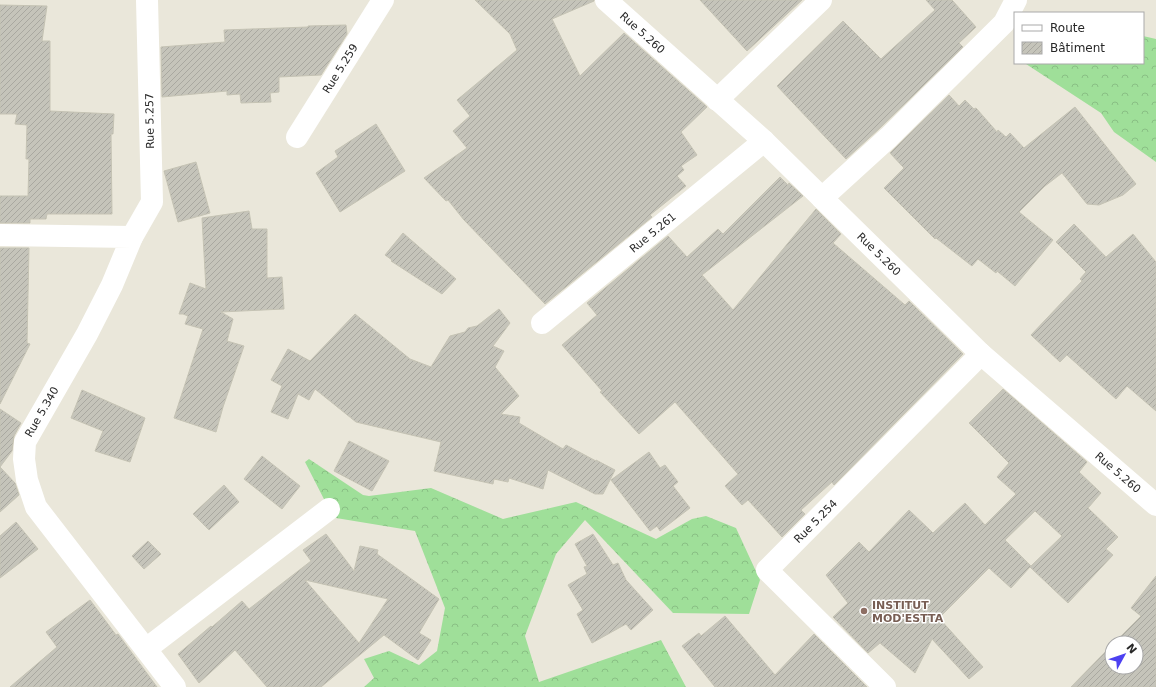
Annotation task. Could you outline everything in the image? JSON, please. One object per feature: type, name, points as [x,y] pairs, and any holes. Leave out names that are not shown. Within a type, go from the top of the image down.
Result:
[{"type":"street","name":"Rue 5.257","points":[[132,237],[152,202],[147,0]]},
{"type":"street","name":"Rue 5.259","points":[[297,137],[383,0]]},
{"type":"street","name":"Rue 5.260","points":[[606,0],[764,141],[981,354],[1156,505]]},
{"type":"street","points":[[717,100],[821,0]]},
{"type":"street","points":[[822,198],[889,137],[1004,22],[1016,0]]},
{"type":"street","name":"Rue 5.261","points":[[542,323],[764,141]]},
{"type":"street","points":[[0,235],[132,237]]},
{"type":"street","name":"Rue 5.340","points":[[132,237],[112,285],[87,334],[25,442],[24,459],[28,480],[36,507],[175,687]]},
{"type":"street","name":"Rue 5.254","points":[[885,687],[767,570],[981,354]]},
{"type":"street","points":[[146,649],[329,509]]},
{"type":"green space","points":[[1144,36],[1156,39],[1156,162],[1114,132],[1101,113],[1027,64],[1144,64]]},
{"type":"green space","points":[[309,459],[363,495],[369,496],[431,488],[503,519],[576,502],[656,539],[692,519],[706,516],[736,528],[760,580],[749,614],[673,613],[585,520],[556,554],[525,636],[539,682],[661,640],[686,687],[364,687],[374,678],[364,659],[389,651],[419,665],[437,651],[445,608],[415,531],[336,518],[329,509],[305,462]]},
{"type":"building","points":[[475,0],[594,0],[552,19],[580,76],[624,33],[707,107],[681,132],[697,155],[681,166],[684,170],[677,176],[686,186],[650,215],[652,217],[545,304],[464,220],[448,200],[446,201],[424,178],[467,148],[453,131],[470,116],[457,100],[517,50],[510,34]]},
{"type":"building","points":[[700,0],[802,0],[747,51]]},
{"type":"building","points":[[926,0],[952,0],[976,27],[959,43],[963,47],[846,159],[777,86],[843,21],[881,59],[935,10]]},
{"type":"building","points":[[0,5],[47,6],[42,41],[50,41],[50,111],[114,114],[113,134],[111,134],[112,214],[47,214],[46,219],[30,219],[30,223],[0,223],[0,196],[28,196],[29,159],[26,159],[27,125],[15,124],[17,114],[0,114]]},
{"type":"building","points":[[346,25],[347,34],[321,75],[279,77],[279,92],[270,93],[271,102],[241,103],[240,94],[227,95],[227,91],[162,97],[161,47],[225,42],[224,30]]},
{"type":"building","points":[[949,95],[959,106],[965,100],[974,109],[976,108],[997,132],[998,130],[1006,137],[1010,133],[1024,148],[1075,107],[1136,184],[1123,195],[1099,205],[1087,204],[1062,173],[1045,186],[1019,212],[1053,240],[1015,286],[997,271],[996,273],[978,259],[972,266],[936,238],[935,239],[884,188],[904,168],[890,153]]},
{"type":"building","points":[[376,124],[405,171],[340,212],[316,173],[338,157],[335,151]]},
{"type":"building","points":[[196,162],[210,213],[178,222],[164,171]]},
{"type":"building","points":[[780,177],[803,196],[702,275],[733,310],[816,209],[841,234],[833,243],[905,305],[909,301],[963,354],[834,485],[832,482],[801,510],[805,514],[782,537],[748,500],[742,505],[725,486],[738,474],[675,402],[639,434],[600,392],[602,391],[562,345],[597,315],[587,303],[668,236],[687,257],[718,229],[723,234]]},
{"type":"building","points":[[249,211],[252,229],[267,229],[267,278],[282,277],[284,309],[221,312],[233,319],[227,341],[244,346],[216,432],[174,418],[203,329],[185,324],[188,316],[179,314],[190,283],[206,289],[202,218]]},
{"type":"building","points":[[1074,224],[1106,257],[1133,234],[1156,262],[1156,411],[1127,386],[1116,399],[1067,355],[1060,362],[1031,335],[1082,281],[1080,279],[1086,272],[1056,242]]},
{"type":"building","points":[[403,233],[456,279],[442,294],[391,261],[392,260],[385,255]]},
{"type":"building","points":[[0,248],[29,248],[27,343],[30,344],[0,404]]},
{"type":"building","points":[[499,309],[510,323],[493,346],[504,351],[495,367],[519,396],[501,414],[520,417],[519,423],[563,449],[566,445],[615,470],[603,494],[595,494],[548,470],[543,489],[509,478],[508,482],[494,479],[493,484],[434,471],[441,442],[356,422],[315,389],[309,400],[298,394],[288,419],[271,412],[282,386],[271,380],[288,349],[310,361],[355,314],[410,359],[431,367],[450,336],[465,332],[468,328],[477,326]]},
{"type":"building","points":[[1003,389],[1087,462],[1079,472],[1101,493],[1088,508],[1118,537],[1106,549],[1113,555],[1068,603],[1030,567],[1011,588],[989,568],[939,618],[983,667],[969,679],[932,639],[915,673],[880,643],[868,653],[833,617],[848,603],[826,575],[859,542],[869,552],[909,510],[933,533],[965,503],[985,525],[1016,494],[997,477],[1009,463],[969,423]],"holes":[[[1035,511],[1062,536],[1031,566],[1005,540]]]},
{"type":"building","points":[[82,390],[145,418],[130,462],[95,451],[103,431],[71,418]]},
{"type":"building","points":[[0,409],[21,423],[14,436],[12,451],[0,467]]},
{"type":"building","points":[[349,441],[389,461],[372,491],[334,471]]},
{"type":"building","points":[[649,452],[660,468],[665,465],[678,482],[673,486],[690,508],[660,531],[657,526],[650,531],[611,480]]},
{"type":"building","points":[[262,456],[300,486],[282,509],[244,479]]},
{"type":"building","points":[[0,467],[15,483],[19,495],[0,512]]},
{"type":"building","points":[[224,485],[239,502],[209,530],[193,514]]},
{"type":"building","points":[[16,522],[38,549],[0,578],[0,536]]},
{"type":"building","points":[[326,534],[354,571],[360,546],[378,550],[377,554],[439,599],[419,633],[431,640],[418,660],[384,635],[321,687],[267,687],[235,650],[199,683],[178,654],[242,601],[249,609],[311,561],[303,550]],"holes":[[[305,580],[388,599],[359,643]]]},
{"type":"building","points":[[593,534],[613,565],[618,563],[626,580],[653,610],[631,630],[626,624],[592,643],[577,614],[583,610],[568,585],[587,574],[584,567],[587,566],[575,544]]},
{"type":"building","points":[[148,541],[161,554],[144,569],[132,556]]},
{"type":"building","points":[[1156,576],[1156,687],[1071,687],[1104,653],[1104,675],[1144,675],[1144,635],[1122,635],[1141,616],[1131,608]]},
{"type":"building","points":[[90,600],[116,635],[118,634],[157,687],[10,687],[57,647],[46,632]]},
{"type":"building","points":[[725,616],[775,675],[814,634],[867,687],[715,687],[682,646],[699,633],[701,636]]},
{"type":"place","name":"INSTITUT MOD'ESTTA","points":[[864,611]]}]
